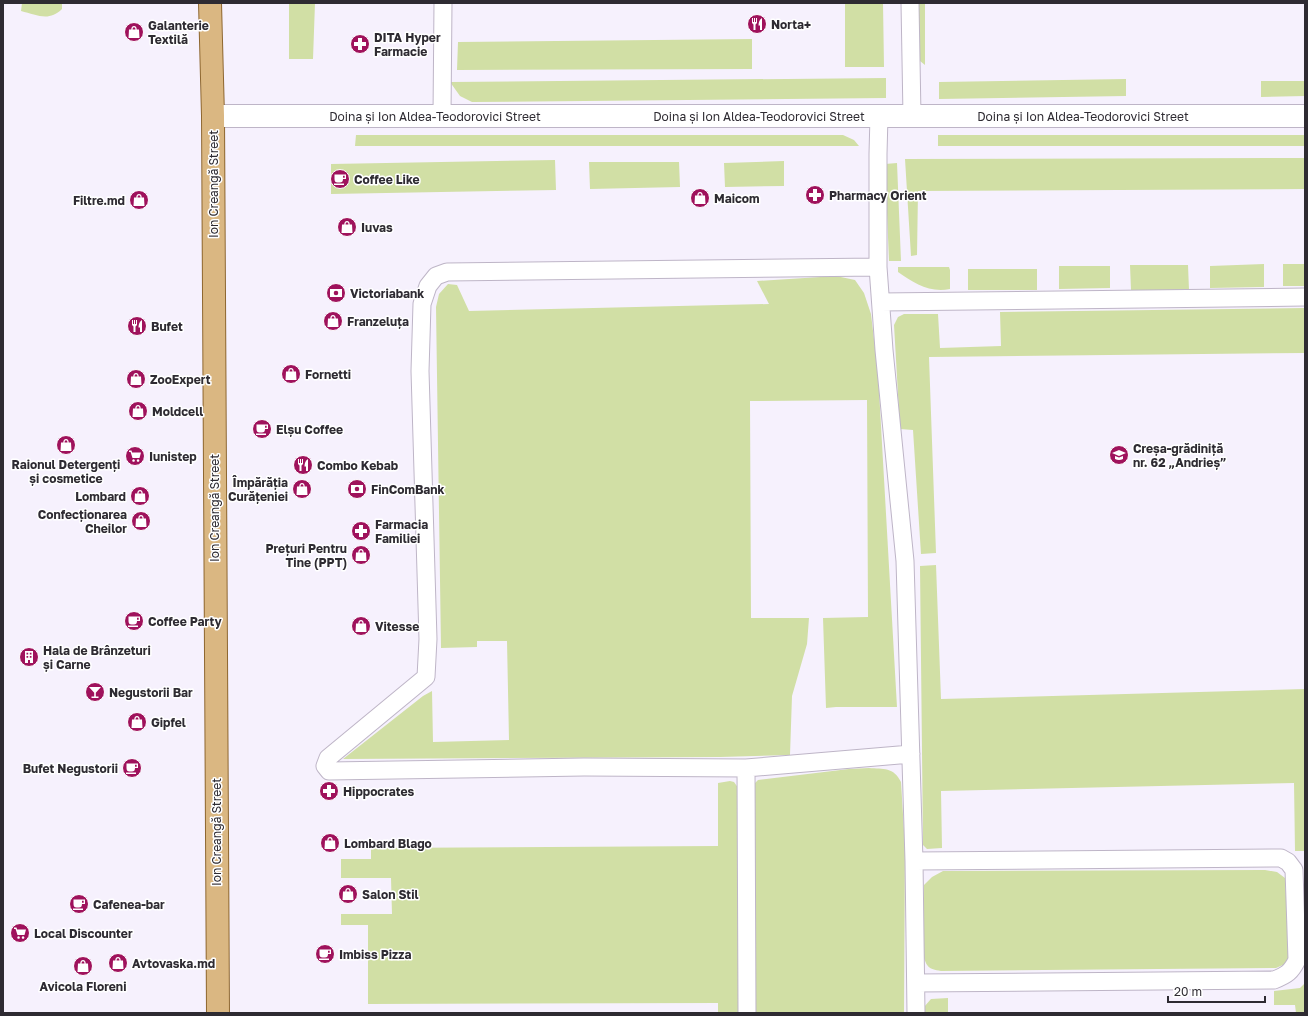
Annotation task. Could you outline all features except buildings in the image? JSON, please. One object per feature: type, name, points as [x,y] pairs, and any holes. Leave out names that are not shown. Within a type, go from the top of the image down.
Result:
[{"type":"main road","name":"Ion Creangă Street","points":[[210,3],[213,116],[215,733],[218,1013]]},
{"type":"street","name":"Doina și Ion Aldea-Teodorovici Street","points":[[213,116],[1305,116]]},
{"type":"lane","points":[[442,3],[442,115]]},
{"type":"lane","points":[[910,3],[912,116]]},
{"type":"lane","points":[[879,116],[878,267],[884,350],[906,561],[914,861],[916,1013]]},
{"type":"lane","points":[[878,267],[447,272],[436,276],[428,286],[422,304],[420,371],[428,633],[426,677],[328,758],[325,766],[330,771],[576,768],[746,768],[911,754]]},
{"type":"lane","points":[[881,302],[1305,297]]},
{"type":"lane","points":[[746,768],[747,1013]]},
{"type":"lane","points":[[914,861],[1281,858],[1288,862],[1294,870],[1297,960],[1292,970],[1284,976],[1274,980],[916,983]]},
{"type":"green space","points":[[22,3],[62,3],[62,9],[52,15],[38,16],[21,11]]},
{"type":"green space","points":[[289,3],[315,3],[313,59],[289,59]]},
{"type":"green space","points":[[845,3],[883,3],[884,67],[845,67]]},
{"type":"green space","points":[[917,3],[925,3],[925,65],[920,61],[917,52]]},
{"type":"green space","points":[[752,39],[752,69],[457,70],[458,42]]},
{"type":"green space","points":[[886,78],[886,98],[472,102],[460,96],[450,82]]},
{"type":"green space","points":[[1126,79],[1126,96],[939,99],[939,82]]},
{"type":"green space","points":[[1261,81],[1305,81],[1305,96],[1261,97]]},
{"type":"green space","points":[[356,135],[843,135],[854,140],[859,146],[355,146]]},
{"type":"green space","points":[[938,135],[1305,135],[1305,146],[938,146]]},
{"type":"green space","points":[[1305,158],[1305,189],[918,191],[917,255],[911,256],[905,159]]},
{"type":"green space","points":[[555,160],[556,190],[331,194],[331,164]]},
{"type":"green space","points":[[784,161],[784,186],[725,187],[724,163]]},
{"type":"green space","points":[[589,162],[679,162],[680,187],[590,189]]},
{"type":"green space","points":[[897,163],[901,261],[889,261],[885,164]]},
{"type":"green space","points":[[1264,264],[1264,287],[1210,288],[1210,266]]},
{"type":"green space","points":[[1283,264],[1305,264],[1305,286],[1283,286]]},
{"type":"green space","points":[[1130,265],[1188,265],[1189,290],[1131,290]]},
{"type":"green space","points":[[1059,266],[1110,266],[1110,288],[1059,289]]},
{"type":"green space","points":[[898,267],[949,267],[950,289],[935,290],[922,286],[898,272]]},
{"type":"green space","points":[[968,269],[1037,269],[1037,290],[968,290]]},
{"type":"green space","points":[[836,276],[855,280],[864,293],[871,314],[878,373],[897,707],[826,708],[823,618],[868,617],[867,400],[750,401],[751,618],[809,618],[807,644],[792,696],[790,755],[720,757],[343,759],[423,696],[432,691],[433,742],[509,740],[507,641],[477,641],[477,647],[441,648],[436,307],[439,294],[448,284],[457,285],[469,311],[769,304],[757,281]]},
{"type":"green space","points":[[1305,308],[1305,353],[929,357],[936,553],[921,554],[913,430],[900,429],[894,325],[898,317],[904,314],[938,314],[940,348],[1001,346],[1000,312]]},
{"type":"green space","points":[[936,565],[941,699],[1305,689],[1305,851],[1295,851],[1294,783],[941,791],[942,848],[927,849],[923,845],[920,566]]},
{"type":"green space","points":[[869,768],[891,771],[901,782],[905,847],[904,1013],[755,1013],[753,787],[758,780]]},
{"type":"green space","points":[[730,781],[734,782],[739,789],[741,1013],[718,1013],[718,1003],[368,1004],[368,925],[341,925],[341,914],[392,914],[391,878],[341,878],[341,859],[371,859],[371,848],[718,846],[718,783]]},
{"type":"green space","points":[[1265,870],[1277,872],[1285,878],[1289,956],[1285,964],[1276,968],[941,971],[929,967],[923,955],[924,885],[932,877],[943,871]]},
{"type":"green space","points":[[1305,983],[1305,1013],[1296,1013],[1295,1005],[1274,1005],[1274,991],[1300,988]]},
{"type":"green space","points":[[948,998],[948,1013],[924,1013],[924,1007],[931,999]]},
{"type":"place","name":"Norta+","points":[[757,24]]},
{"type":"place","name":"Galanterie Textilă","points":[[134,32]]},
{"type":"place","name":"DITA Hyper Farmacie","points":[[360,44]]},
{"type":"place","name":"Coffee Like","points":[[340,179]]},
{"type":"place","name":"Pharmacy Orient","points":[[815,195]]},
{"type":"place","name":"Maicom","points":[[700,198]]},
{"type":"place","name":"Filtre.md","points":[[139,200]]},
{"type":"place","name":"Iuvas","points":[[347,227]]},
{"type":"place","name":"Victoriabank","points":[[336,293]]},
{"type":"place","name":"Franzeluța","points":[[333,321]]},
{"type":"place","name":"Bufet","points":[[137,326]]},
{"type":"place","name":"Fornetti","points":[[291,374]]},
{"type":"place","name":"ZooExpert","points":[[136,379]]},
{"type":"place","name":"Moldcell","points":[[138,411]]},
{"type":"place","name":"Elșu Coffee","points":[[262,429]]},
{"type":"place","name":"Raionul Detergenți și cosmetice","points":[[66,445]]},
{"type":"place","name":"Creșa-grădiniță nr. 62 „Andrieș”","points":[[1119,455]]},
{"type":"place","name":"Iunistep","points":[[135,456]]},
{"type":"place","name":"Combo Kebab","points":[[303,465]]},
{"type":"place","name":"Împărăția Curățeniei","points":[[302,489]]},
{"type":"place","name":"FinComBank","points":[[357,489]]},
{"type":"place","name":"Lombard","points":[[140,496]]},
{"type":"place","name":"Confecționarea Cheilor","points":[[141,521]]},
{"type":"place","name":"Farmacia Familiei","points":[[361,531]]},
{"type":"place","name":"Prețuri Pentru Tine (PPT)","points":[[361,555]]},
{"type":"place","name":"Coffee Party","points":[[134,621]]},
{"type":"place","name":"Vitesse","points":[[361,626]]},
{"type":"place","name":"Hala de Brânzeturi și Carne","points":[[29,657]]},
{"type":"place","name":"Negustorii Bar","points":[[95,692]]},
{"type":"place","name":"Gipfel","points":[[137,722]]},
{"type":"place","name":"Bufet Negustorii","points":[[132,768]]},
{"type":"place","name":"Hippocrates","points":[[329,791]]},
{"type":"place","name":"Lombard Blago","points":[[330,843]]},
{"type":"place","name":"Salon Stil","points":[[348,894]]},
{"type":"place","name":"Cafenea-bar","points":[[79,904]]},
{"type":"place","name":"Local Discounter","points":[[20,933]]},
{"type":"place","name":"Imbiss Pizza","points":[[325,954]]},
{"type":"place","name":"Avtovaska.md","points":[[118,963]]},
{"type":"place","name":"Avicola Floreni","points":[[83,966]]}]
